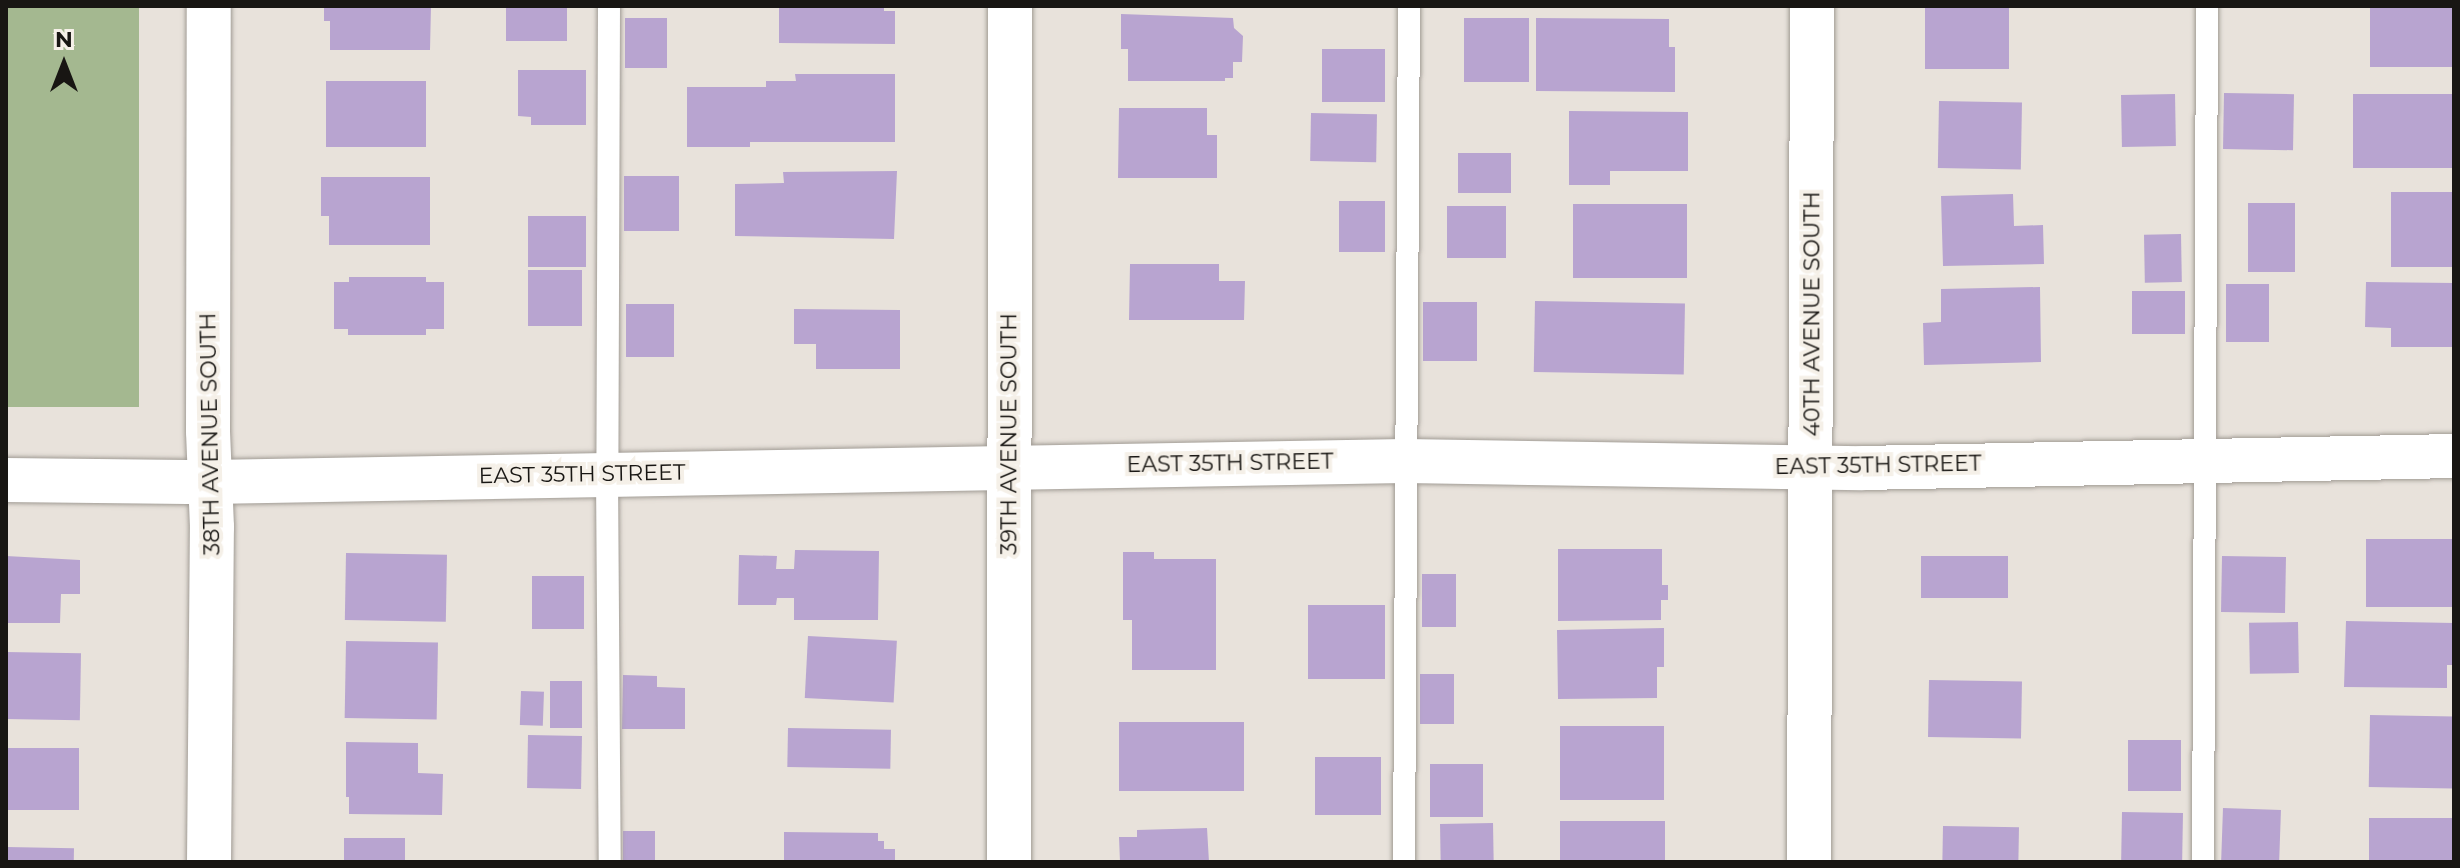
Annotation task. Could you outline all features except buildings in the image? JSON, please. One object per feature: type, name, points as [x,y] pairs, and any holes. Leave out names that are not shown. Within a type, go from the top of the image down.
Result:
[{"type":"street","name":"38TH AVENUE SOUTH","points":[[209,6],[209,862]]},
{"type":"street","name":"39TH AVENUE SOUTH","points":[[1009,862],[1010,6]]},
{"type":"street","name":"40TH AVENUE SOUTH","points":[[1809,862],[1812,6]]},
{"type":"street","name":"EAST 35TH STREET","points":[[6,480],[210,482],[1009,465],[1405,461],[1862,468],[2203,458],[2454,456]]},
{"type":"lane","points":[[609,6],[607,474],[610,862]]},
{"type":"lane","points":[[1404,862],[1409,6]]},
{"type":"lane","points":[[2203,862],[2207,6]]},
{"type":"green space","points":[[6,6],[139,6],[139,407],[6,407]]}]
